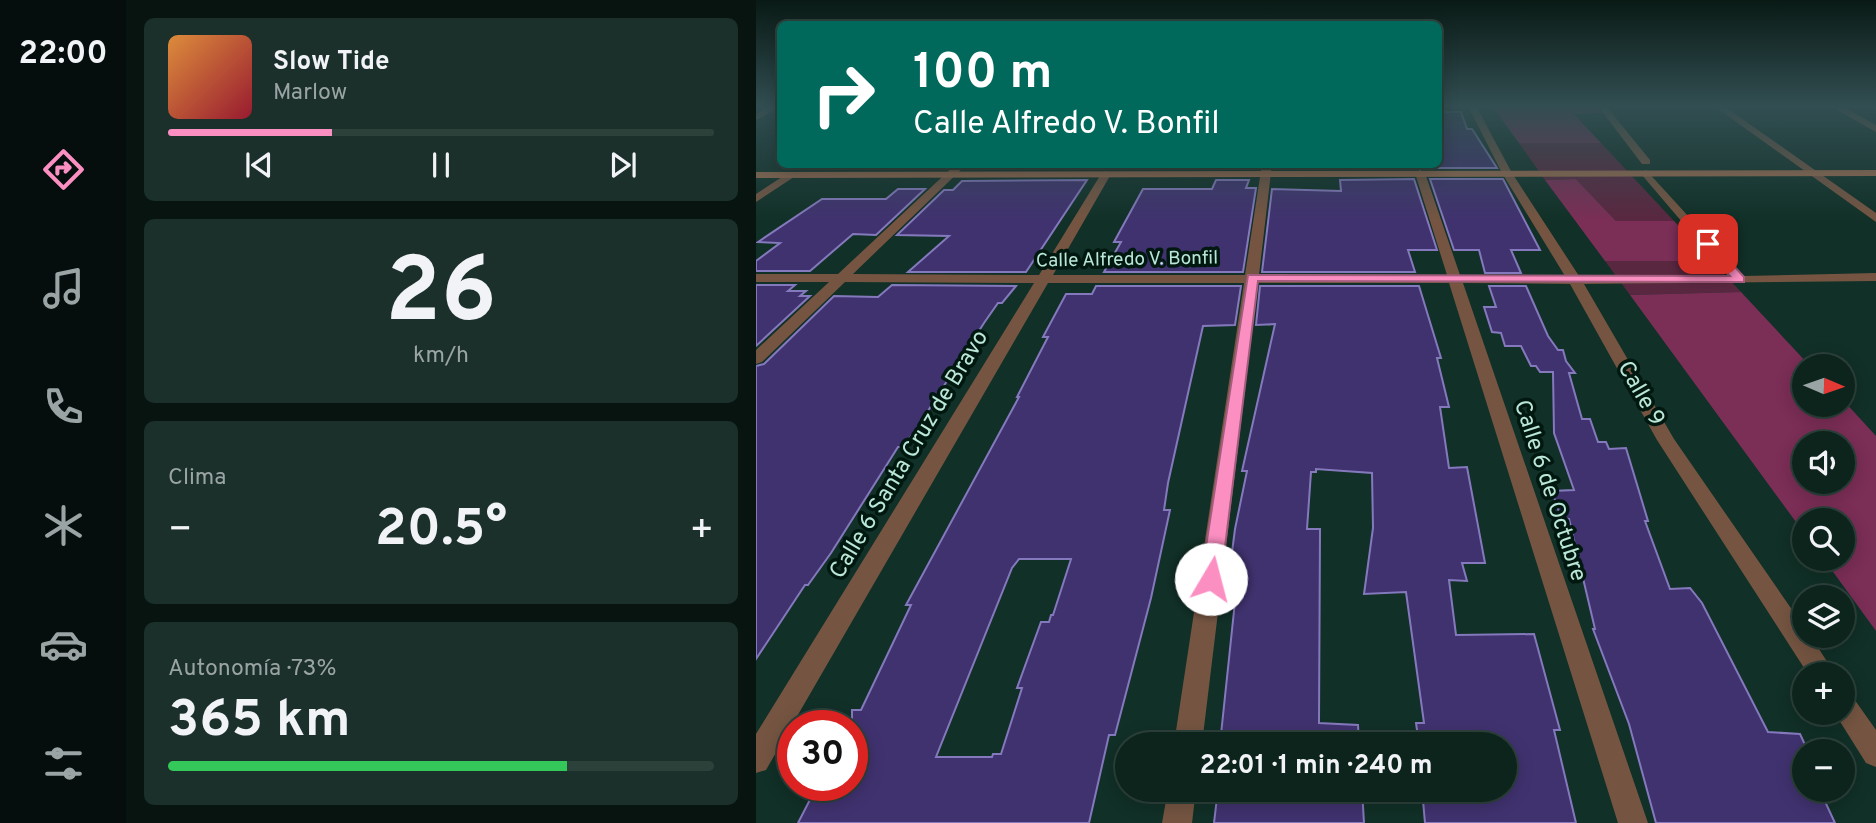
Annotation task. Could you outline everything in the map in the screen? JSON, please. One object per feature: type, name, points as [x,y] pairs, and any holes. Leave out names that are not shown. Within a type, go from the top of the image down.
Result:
[{"type":"main road","points":[[1442,162],[1505,168]]},
{"type":"main road","points":[[1646,168],[1876,162]]},
{"type":"main road","points":[[756,164],[777,164]]},
{"type":"main road","points":[[756,175],[1106,174],[1266,169],[1420,173],[1505,168],[1876,173]]},
{"type":"street","name":"Calle 9","points":[[1492,144],[1574,279],[1666,440],[1814,662]]},
{"type":"street","points":[[1629,144],[1739,279]]},
{"type":"street","points":[[1774,144],[1876,218]]},
{"type":"street","points":[[756,359],[957,168]]},
{"type":"street","points":[[1190,732],[1266,169]]},
{"type":"street","name":"Calle 6 de Octubre","points":[[1420,173],[1633,823]]},
{"type":"street","name":"Calle 6 Santa Cruz de Bravo","points":[[756,760],[1106,174]]},
{"type":"street","points":[[756,199],[792,175]]},
{"type":"street","name":"Calle Alfredo V. Bonfil","points":[[756,278],[1043,280],[1876,277]]},
{"type":"street","points":[[1855,722],[1876,754]]},
{"type":"street","points":[[1177,823],[1180,802]]},
{"type":"shaded area","points":[[1520,144],[1602,144],[1674,221],[1616,221],[1576,179],[1545,180]]},
{"type":"shaded area","points":[[1576,179],[1616,221],[1674,221],[1712,261],[1605,261],[1545,180]]},
{"type":"shaded area","points":[[1605,261],[1712,261],[1741,292],[1630,295]]},
{"type":"shaded area","points":[[1741,292],[1799,354],[1792,354],[1792,417],[1855,417],[1855,413],[1876,436],[1876,631],[1855,602],[1855,585],[1843,585],[1832,571],[1855,571],[1855,508],[1792,508],[1792,517],[1630,295]]},
{"type":"building","points":[[1442,144],[1482,144],[1497,168],[1442,168]]},
{"type":"building","points":[[1414,179],[1437,250],[1408,250],[1415,272],[1262,272],[1272,189],[1341,191],[1340,180]]},
{"type":"building","points":[[1430,179],[1503,179],[1540,250],[1511,250],[1521,273],[1485,273],[1479,250],[1454,250]]},
{"type":"building","points":[[1087,180],[1026,272],[908,272],[949,236],[897,235],[944,190],[953,190],[962,181]]},
{"type":"building","points":[[1216,180],[1249,180],[1246,188],[1256,188],[1243,272],[1104,272],[1121,242],[1114,242],[1143,189],[1212,189]]},
{"type":"building","points":[[898,189],[925,189],[876,235],[853,234],[810,271],[756,271],[756,261],[780,243],[758,242],[822,199],[886,199]]},
{"type":"building","points":[[756,285],[795,285],[788,291],[806,291],[800,296],[810,296],[756,346]]},
{"type":"building","points":[[892,285],[1016,286],[1002,303],[998,303],[984,323],[919,425],[903,447],[898,447],[831,553],[808,585],[805,585],[756,659],[756,366],[764,364],[834,296],[878,297]]},
{"type":"building","points":[[1096,286],[1241,286],[1235,325],[1203,326],[1168,483],[1164,510],[1170,510],[1151,598],[1115,735],[1109,735],[1089,823],[798,823],[809,801],[868,801],[868,710],[861,710],[911,605],[906,605],[1019,397],[1048,337],[1043,337],[1066,294],[1092,294]],"holes":[[[1019,559],[1071,559],[1049,622],[1041,622],[1017,688],[1022,688],[1001,754],[993,754],[992,757],[936,757],[1012,568]]]},
{"type":"building","points":[[1260,286],[1419,286],[1441,358],[1437,358],[1449,407],[1440,407],[1449,468],[1467,467],[1485,563],[1462,563],[1467,581],[1449,580],[1456,635],[1534,634],[1560,730],[1554,730],[1576,823],[1425,823],[1423,802],[1517,802],[1517,732],[1417,732],[1416,723],[1424,723],[1406,592],[1364,594],[1373,528],[1372,473],[1316,469],[1316,472],[1311,472],[1307,529],[1320,529],[1319,723],[1358,725],[1358,732],[1221,732],[1236,592],[1227,591],[1235,529],[1247,471],[1242,471],[1275,324],[1256,325]]},
{"type":"building","points":[[1489,286],[1526,286],[1548,336],[1558,350],[1563,350],[1566,361],[1575,373],[1569,373],[1582,419],[1590,419],[1598,442],[1606,442],[1609,449],[1626,448],[1648,521],[1645,521],[1670,589],[1690,588],[1702,603],[1768,732],[1800,734],[1802,739],[1792,739],[1792,802],[1825,802],[1835,823],[1656,823],[1629,724],[1593,629],[1569,519],[1561,518],[1552,491],[1574,490],[1554,433],[1553,372],[1540,372],[1536,366],[1531,366],[1521,346],[1505,346],[1501,333],[1492,332],[1484,307],[1496,307]]},
{"type":"building","points":[[1216,802],[1363,802],[1364,823],[1214,823]]},
{"type":"route","points":[[1211,579],[1253,278],[1739,279],[1708,244]]}]
